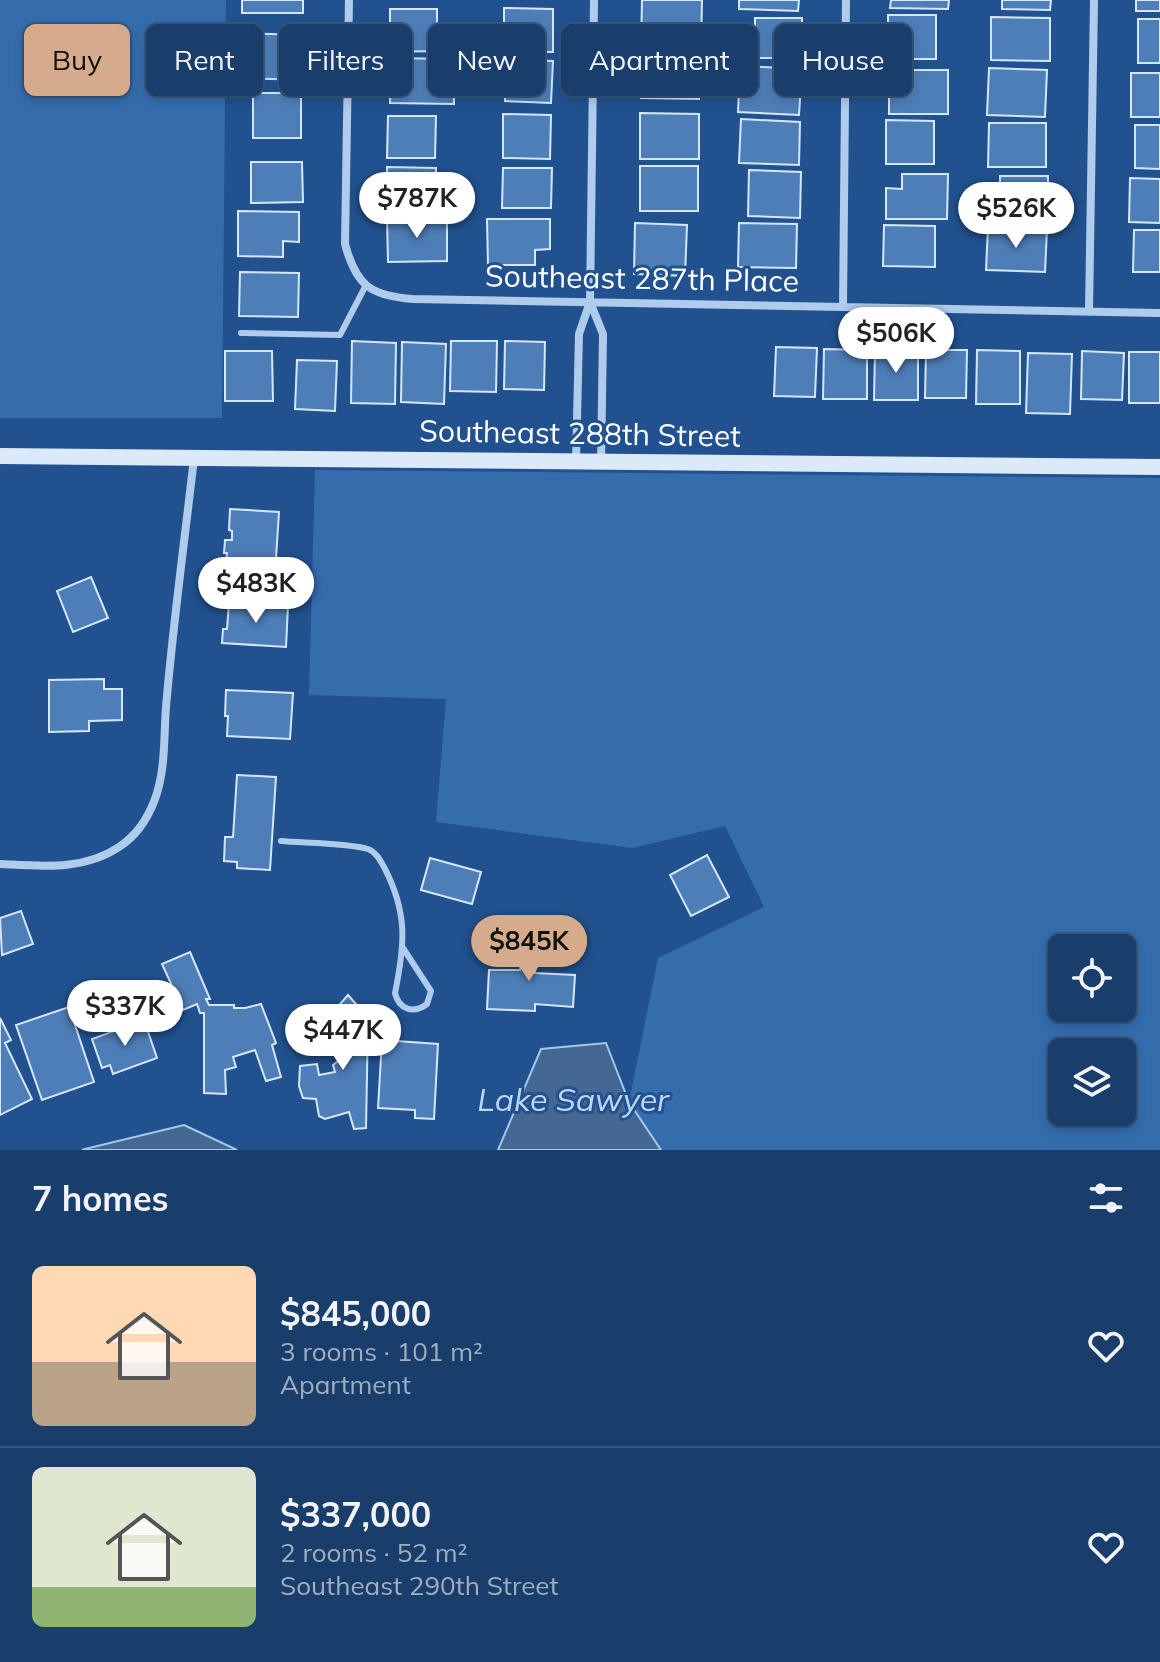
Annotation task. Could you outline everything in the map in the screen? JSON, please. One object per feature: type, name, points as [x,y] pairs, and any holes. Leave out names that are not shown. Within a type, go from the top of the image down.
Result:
[{"type":"street","points":[[349,0],[345,244],[352,269],[366,285]]},
{"type":"street","points":[[576,463],[579,334],[590,302],[594,0]]},
{"type":"street","points":[[843,307],[846,0]]},
{"type":"street","points":[[1089,312],[1094,0]]},
{"type":"street","name":"Southeast 287th Place","points":[[366,285],[384,294],[413,299],[1160,313]]},
{"type":"street","points":[[590,302],[603,334],[601,463]]},
{"type":"street","name":"Southeast 288th Street","points":[[0,456],[1160,467]]},
{"type":"street","points":[[0,864],[66,867],[100,857],[121,846],[146,821],[156,796],[165,746],[166,699],[194,457]]},
{"type":"lane","points":[[241,333],[340,335],[366,285]]},
{"type":"lane","points":[[281,841],[372,851],[379,859],[396,892],[403,924],[403,948],[395,993],[404,1007],[415,1010],[427,1004],[431,991],[403,948]]},
{"type":"shaded area","points":[[0,0],[226,0],[226,24],[146,24],[146,96],[225,96],[222,418],[0,418]]},
{"type":"shaded area","points":[[315,470],[1160,478],[1160,1150],[661,1150],[629,1102],[658,958],[764,907],[725,826],[632,848],[436,822],[446,699],[309,695]]},
{"type":"water","name":"Lake Sawyer","points":[[606,1043],[629,1102],[661,1150],[498,1150],[541,1049]]},
{"type":"water","points":[[184,1125],[237,1150],[82,1150],[85,1149]]},
{"type":"building","points":[[242,0],[303,0],[303,13],[242,13]]},
{"type":"building","points":[[642,0],[702,0],[701,24],[641,24]]},
{"type":"building","points":[[739,0],[799,0],[798,11],[739,9]]},
{"type":"building","points":[[891,0],[949,0],[948,9],[890,8]]},
{"type":"building","points":[[1002,0],[1051,0],[1050,10],[1002,9]]},
{"type":"building","points":[[1136,0],[1160,0],[1160,11],[1136,11]]},
{"type":"building","points":[[504,8],[553,9],[553,52],[545,52],[545,24],[504,24]]},
{"type":"building","points":[[390,9],[437,9],[437,24],[428,24],[428,51],[412,52],[412,24],[390,24]]},
{"type":"building","points":[[888,15],[936,15],[936,59],[912,59],[912,24],[888,24]]},
{"type":"building","points":[[991,17],[1050,18],[1050,61],[991,60]]},
{"type":"building","points":[[755,18],[802,18],[802,24],[774,24],[774,58],[758,58],[758,24],[755,24]]},
{"type":"building","points":[[1138,19],[1160,19],[1160,63],[1138,63]]},
{"type":"building","points":[[263,34],[279,34],[279,79],[263,79]]},
{"type":"building","points":[[412,58],[428,59],[428,96],[454,96],[454,104],[390,103],[390,96],[412,96]]},
{"type":"building","points":[[545,61],[553,61],[551,103],[505,101],[505,96],[545,96]]},
{"type":"building","points":[[758,67],[774,67],[774,96],[800,96],[799,115],[738,112],[739,96],[758,96]]},
{"type":"building","points":[[989,68],[1047,70],[1045,117],[987,115]]},
{"type":"building","points":[[912,70],[948,70],[948,114],[889,114],[889,96],[912,96]]},
{"type":"building","points":[[1131,73],[1160,73],[1160,117],[1131,117]]},
{"type":"building","points":[[279,93],[279,96],[301,96],[301,138],[253,138],[253,96]]},
{"type":"building","points":[[641,96],[699,96],[699,99]]},
{"type":"building","points":[[640,113],[699,114],[699,159],[640,159]]},
{"type":"building","points":[[503,114],[551,115],[550,159],[503,158]]},
{"type":"building","points":[[388,116],[436,116],[435,158],[387,158]]},
{"type":"building","points":[[741,119],[800,122],[799,165],[739,163]]},
{"type":"building","points":[[886,120],[934,121],[934,164],[886,164]]},
{"type":"building","points":[[989,123],[1046,123],[1046,167],[988,167]]},
{"type":"building","points":[[1135,125],[1160,125],[1160,169],[1135,168]]},
{"type":"building","points":[[251,162],[302,162],[303,202],[251,203]]},
{"type":"building","points":[[640,166],[698,166],[698,211],[640,211]]},
{"type":"building","points":[[387,167],[436,168],[436,212],[387,211]]},
{"type":"building","points":[[503,168],[552,168],[551,208],[502,208]]},
{"type":"building","points":[[749,170],[801,172],[800,218],[748,216]]},
{"type":"building","points":[[902,174],[948,174],[947,219],[886,219],[886,188],[902,189]]},
{"type":"building","points":[[1000,176],[1048,176],[1048,221],[1000,221]]},
{"type":"building","points":[[1130,178],[1160,179],[1160,223],[1129,222]]},
{"type":"building","points":[[238,211],[299,212],[299,242],[283,241],[283,257],[238,256]]},
{"type":"building","points":[[447,218],[447,261],[388,262],[387,219]]},
{"type":"building","points":[[487,219],[550,219],[550,249],[535,250],[535,265],[488,265]]},
{"type":"building","points":[[635,223],[687,225],[685,276],[634,274]]},
{"type":"building","points":[[739,223],[797,224],[796,268],[738,267]]},
{"type":"building","points":[[884,225],[935,226],[935,267],[883,266]]},
{"type":"building","points":[[988,227],[1047,229],[1045,272],[986,270]]},
{"type":"building","points":[[1134,230],[1160,230],[1160,272],[1133,272]]},
{"type":"building","points":[[240,272],[299,273],[298,317],[239,316]]},
{"type":"building","points":[[352,341],[396,343],[395,404],[351,403]]},
{"type":"building","points":[[451,341],[497,341],[496,392],[450,391]]},
{"type":"building","points":[[505,341],[545,342],[544,390],[504,389]]},
{"type":"building","points":[[402,342],[446,344],[444,404],[401,402]]},
{"type":"building","points":[[776,347],[817,348],[815,397],[774,396]]},
{"type":"building","points":[[824,349],[867,350],[867,399],[823,399]]},
{"type":"building","points":[[875,349],[918,349],[918,400],[874,400]]},
{"type":"building","points":[[926,350],[967,350],[966,398],[925,398]]},
{"type":"building","points":[[977,350],[1020,351],[1020,404],[976,404]]},
{"type":"building","points":[[225,351],[272,351],[273,401],[225,401]]},
{"type":"building","points":[[1082,351],[1124,353],[1122,400],[1081,399]]},
{"type":"building","points":[[1129,352],[1160,352],[1160,403],[1129,403]]},
{"type":"building","points":[[1028,353],[1072,354],[1070,414],[1026,413]]},
{"type":"building","points":[[297,360],[337,361],[335,411],[295,409]]},
{"type":"building","points":[[230,509],[279,512],[275,574],[230,572],[231,563],[226,563],[227,553],[224,553],[225,540],[232,540]]},
{"type":"building","points":[[91,577],[108,618],[73,632],[57,591]]},
{"type":"building","points":[[229,602],[288,606],[286,647],[222,643],[223,629],[227,629]]},
{"type":"building","points":[[104,679],[104,689],[122,689],[122,720],[89,721],[89,731],[49,732],[49,680]]},
{"type":"building","points":[[226,690],[293,693],[290,739],[227,736]]},
{"type":"building","points":[[237,775],[276,777],[270,870],[237,868],[237,862],[224,861],[225,837],[233,837]]},
{"type":"building","points":[[707,855],[729,897],[691,916],[670,875]]},
{"type":"building","points":[[430,858],[481,872],[472,904],[421,890]]},
{"type":"building","points":[[21,911],[33,944],[2,955],[0,918]]},
{"type":"building","points":[[540,934],[551,955],[536,962],[535,973],[575,975],[573,1007],[535,1004],[535,1011],[487,1009],[489,970],[520,970],[521,945]]},
{"type":"building","points":[[190,952],[210,999],[206,999],[209,1005],[245,1008],[261,1004],[276,1043],[272,1045],[281,1077],[266,1081],[255,1050],[233,1057],[236,1067],[225,1070],[226,1094],[204,1093],[204,1013],[200,1013],[197,1004],[183,1010],[162,964]]},
{"type":"building","points":[[348,995],[362,1011],[362,1021],[368,1022],[366,1128],[354,1129],[349,1112],[325,1119],[319,1116],[316,1099],[303,1098],[299,1086],[300,1066],[317,1064],[319,1075],[335,1072],[333,1065],[342,1058],[343,1023],[333,1012]]},
{"type":"building","points":[[69,1007],[94,1082],[42,1100],[16,1025]]},
{"type":"building","points":[[0,1018],[11,1040],[5,1043],[32,1099],[0,1115]]},
{"type":"building","points":[[144,1020],[157,1058],[113,1074],[110,1065],[102,1068],[92,1039]]},
{"type":"building","points":[[382,1040],[438,1044],[434,1119],[415,1118],[415,1110],[378,1108]]}]
